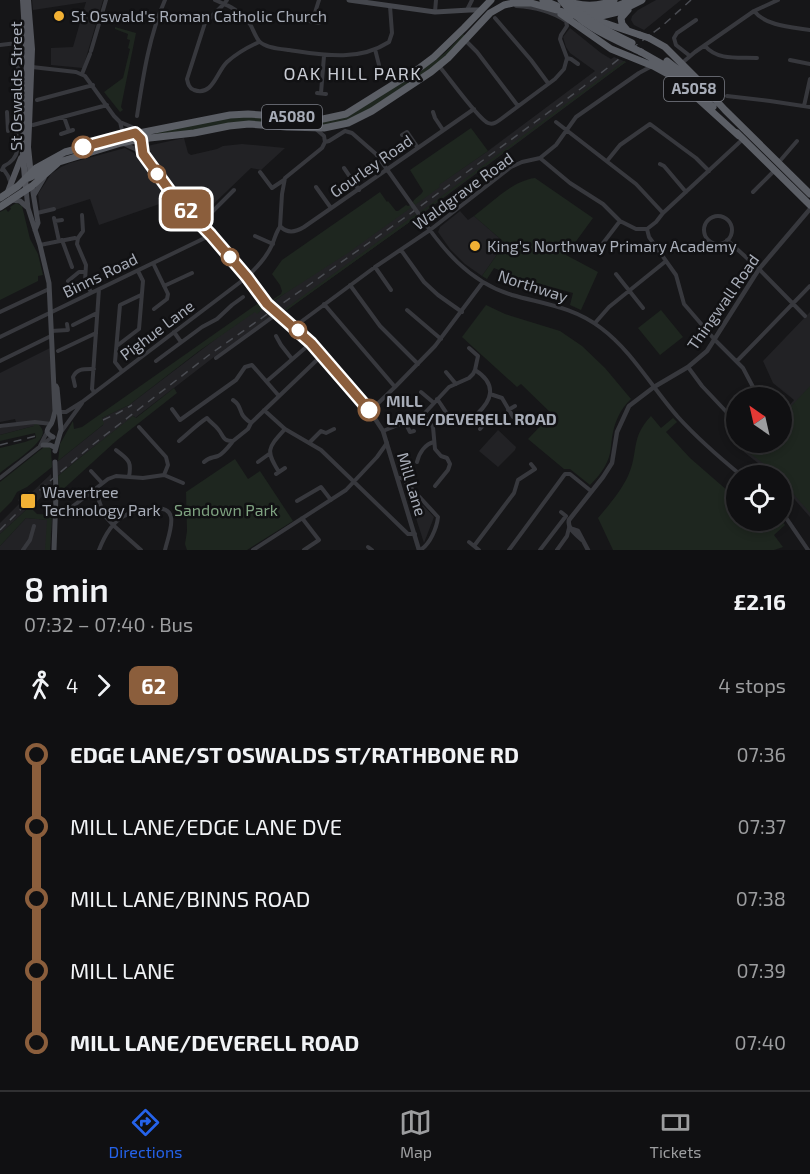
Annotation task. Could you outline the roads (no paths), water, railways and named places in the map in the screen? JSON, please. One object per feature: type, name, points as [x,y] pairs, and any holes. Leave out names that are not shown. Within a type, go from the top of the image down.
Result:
[{"type":"highway","name":"A5080","points":[[490,14],[491,0]]},
{"type":"highway","points":[[543,0],[588,6],[614,0]]},
{"type":"highway","points":[[574,13],[608,10],[642,0]]},
{"type":"highway","name":"A5080","points":[[137,137],[194,133],[249,124],[316,129],[342,125],[362,116],[439,66],[502,2]]},
{"type":"highway","points":[[502,2],[562,2],[574,13],[579,26]]},
{"type":"highway","points":[[562,2],[590,34]]},
{"type":"highway","points":[[562,2],[579,26],[590,34],[616,52],[657,68]]},
{"type":"highway","name":"A5058","points":[[562,2],[642,50],[682,78],[719,112],[741,138]]},
{"type":"highway","points":[[588,17],[608,16],[633,2]]},
{"type":"highway","points":[[628,30],[624,27],[621,18],[633,2]]},
{"type":"highway","points":[[574,13],[588,6]]},
{"type":"highway","points":[[574,13],[628,30]]},
{"type":"highway","name":"A5080","points":[[29,181],[42,164],[65,152],[241,114],[323,119],[341,116],[358,108],[426,63],[474,18],[490,14]]},
{"type":"highway","points":[[590,34],[593,27],[602,22]]},
{"type":"highway","name":"A5058","points":[[628,30],[649,38],[672,53],[810,194]]},
{"type":"highway","name":"A5058","points":[[642,50],[675,66],[713,96]]},
{"type":"highway","name":"A5058","points":[[657,68],[679,82],[741,138],[810,207]]},
{"type":"highway","name":"A5080","points":[[29,181],[59,162],[120,140]]},
{"type":"highway","points":[[0,207],[6,198],[50,165],[59,162]]},
{"type":"main road","name":"St Oswalds Street","points":[[22,0],[27,64],[26,156],[29,181]]},
{"type":"main road","name":"St Oswalds Street","points":[[26,135],[32,67],[28,0]]},
{"type":"main road","points":[[349,0],[435,12],[467,10],[490,14]]},
{"type":"main road","points":[[467,10],[474,18]]},
{"type":"main road","points":[[28,208],[20,201],[6,198],[16,169],[26,156],[42,164]]},
{"type":"main road","points":[[34,195],[48,171]]},
{"type":"main road","points":[[29,181],[37,213],[38,223],[35,230]]},
{"type":"main road","points":[[29,181],[28,208],[40,245],[50,289],[55,411],[48,426],[55,449]]},
{"type":"main road","points":[[54,550],[55,449],[61,430],[55,384]]},
{"type":"main road","points":[[51,423],[57,423],[61,430]]},
{"type":"main road","points":[[50,434],[57,436],[61,430]]},
{"type":"main road","points":[[41,446],[48,444],[55,449]]},
{"type":"street","points":[[82,74],[106,0]]},
{"type":"street","points":[[137,116],[141,87],[156,24],[165,0]]},
{"type":"street","points":[[215,0],[226,2],[249,22],[259,42],[272,48],[324,56],[362,53],[388,43],[392,33],[390,6]]},
{"type":"street","points":[[312,22],[319,0]]},
{"type":"street","points":[[435,12],[436,0]]},
{"type":"street","points":[[467,10],[472,0]]},
{"type":"street","points":[[682,63],[754,11],[778,0]]},
{"type":"street","points":[[226,2],[205,23],[187,79],[190,87],[200,91],[210,87],[225,64],[246,48],[259,42]]},
{"type":"street","points":[[439,66],[474,109],[490,124],[495,123],[560,74],[567,58],[560,39],[567,26],[566,21],[550,13],[502,2]]},
{"type":"street","points":[[754,11],[759,18],[770,22],[810,30]]},
{"type":"street","points":[[490,14],[502,16]]},
{"type":"street","points":[[490,14],[548,83]]},
{"type":"street","points":[[287,20],[300,19],[319,22]]},
{"type":"street","points":[[690,56],[675,44],[674,38],[677,33],[696,20]]},
{"type":"street","points":[[465,40],[477,52],[518,106]]},
{"type":"street","points":[[0,45],[26,42]]},
{"type":"street","points":[[14,43],[19,52],[17,88]]},
{"type":"street","points":[[705,46],[722,57],[757,58]]},
{"type":"street","points":[[375,49],[379,65]]},
{"type":"street","points":[[321,93],[324,56]]},
{"type":"street","points":[[567,58],[578,64]]},
{"type":"street","points":[[790,60],[810,64]]},
{"type":"street","points":[[639,73],[643,67],[640,61]]},
{"type":"street","points":[[32,67],[82,74],[93,85],[114,116],[132,128],[137,137]]},
{"type":"street","name":"Waldgrave Road","points":[[294,327],[375,267],[430,231],[511,167],[540,158],[556,146],[576,117],[648,67],[657,68]]},
{"type":"street","points":[[804,106],[810,79]]},
{"type":"street","points":[[38,100],[93,85]]},
{"type":"street","points":[[727,96],[810,107]]},
{"type":"street","points":[[33,125],[107,105]]},
{"type":"street","name":"Gourley Road","points":[[280,226],[286,231],[296,231],[474,109]]},
{"type":"street","points":[[2,170],[15,159],[17,154],[15,128],[12,126],[8,128],[7,112]]},
{"type":"street","points":[[433,112],[443,130]]},
{"type":"street","points":[[61,134],[71,131],[64,117]]},
{"type":"street","points":[[120,122],[122,127],[120,140],[142,153]]},
{"type":"street","points":[[556,122],[636,184],[663,213]]},
{"type":"street","points":[[607,161],[620,145],[651,123],[709,171]]},
{"type":"street","points":[[260,172],[272,188],[284,180],[322,148],[325,142],[324,136],[316,129]]},
{"type":"street","name":"Northway","points":[[325,142],[342,132],[350,132],[376,154],[430,231],[450,255],[472,275],[511,294],[581,314],[614,338],[627,351],[678,417],[729,465]]},
{"type":"street","points":[[402,135],[407,132],[418,148]]},
{"type":"street","name":"Mill Lane","points":[[137,137],[142,153],[175,198],[211,235],[268,305],[311,343],[370,411],[387,443],[420,550]]},
{"type":"street","points":[[540,158],[570,183],[603,204],[620,221],[636,229],[647,229],[741,138]]},
{"type":"street","points":[[778,163],[797,141]]},
{"type":"street","points":[[660,164],[686,192]]},
{"type":"street","points":[[344,168],[359,190]]},
{"type":"street","points":[[2,170],[16,169]]},
{"type":"street","points":[[2,170],[8,176],[11,185]]},
{"type":"street","points":[[753,192],[775,171]]},
{"type":"street","name":"Pighue Lane","points":[[59,412],[66,412],[82,402],[247,277],[262,262],[280,226],[284,180]]},
{"type":"street","points":[[316,187],[331,208]]},
{"type":"street","points":[[200,224],[234,190]]},
{"type":"street","name":"Thingwall Road","points":[[569,528],[569,520],[612,462],[617,432],[629,406],[702,356],[715,340],[759,269],[810,207]]},
{"type":"street","points":[[37,213],[54,209]]},
{"type":"street","points":[[82,214],[83,231],[77,244],[86,265],[86,281],[91,292]]},
{"type":"street","points":[[719,216],[728,219],[732,227],[728,240],[714,244],[706,238],[703,229],[707,220],[719,216]]},
{"type":"street","points":[[62,220],[54,219],[72,267]]},
{"type":"street","points":[[597,251],[620,221]]},
{"type":"street","points":[[647,229],[649,237],[678,281],[684,304],[743,368],[753,387]]},
{"type":"street","name":"Binns Road","points":[[0,337],[211,235]]},
{"type":"street","points":[[255,236],[273,244]]},
{"type":"street","points":[[40,245],[75,238]]},
{"type":"street","points":[[728,240],[805,316]]},
{"type":"street","points":[[401,250],[423,282],[462,312]]},
{"type":"street","points":[[595,323],[609,307],[666,261]]},
{"type":"street","points":[[153,263],[168,294],[167,299],[154,306]]},
{"type":"street","points":[[375,267],[391,290]]},
{"type":"street","points":[[164,286],[190,274],[186,270]]},
{"type":"street","points":[[117,345],[139,329],[143,281],[138,271]]},
{"type":"street","points":[[68,281],[71,275],[85,272]]},
{"type":"street","points":[[616,274],[643,308]]},
{"type":"street","points":[[370,411],[441,339],[483,282]]},
{"type":"street","points":[[350,285],[380,326],[418,364]]},
{"type":"street","points":[[737,361],[810,286]]},
{"type":"street","points":[[0,312],[50,289]]},
{"type":"street","points":[[94,392],[99,289]]},
{"type":"street","points":[[122,371],[115,362],[120,305],[141,295]]},
{"type":"street","points":[[156,361],[202,327],[217,319],[241,299]]},
{"type":"street","points":[[324,304],[395,387]]},
{"type":"street","points":[[408,310],[441,339]]},
{"type":"street","points":[[73,325],[98,313]]},
{"type":"street","points":[[216,358],[278,313]]},
{"type":"street","points":[[0,361],[51,334],[68,330],[67,324]]},
{"type":"street","points":[[174,332],[181,342]]},
{"type":"street","points":[[58,351],[96,333]]},
{"type":"street","points":[[276,336],[280,345],[292,359]]},
{"type":"street","points":[[267,381],[311,343]]},
{"type":"street","points":[[382,431],[423,415],[449,387],[469,378],[475,370],[478,356],[470,350]]},
{"type":"street","points":[[204,462],[211,456],[222,453],[248,429],[250,423],[319,358]]},
{"type":"street","points":[[172,409],[180,420],[236,380],[245,367],[252,365],[279,396]]},
{"type":"street","points":[[688,367],[726,411]]},
{"type":"street","points":[[74,386],[73,377],[76,372],[81,369],[94,369]]},
{"type":"street","points":[[421,392],[435,401],[455,422],[468,421],[487,402],[490,394],[486,379],[475,370]]},
{"type":"street","points":[[446,372],[456,384]]},
{"type":"street","points":[[490,394],[502,398],[513,417]]},
{"type":"street","points":[[233,399],[240,407],[244,418],[250,423]]},
{"type":"street","name":"Pighue Lane","points":[[61,430],[82,402]]},
{"type":"street","points":[[508,410],[514,406]]},
{"type":"street","points":[[264,410],[285,429],[321,450],[408,534],[415,534]]},
{"type":"street","points":[[423,415],[433,426],[437,452],[447,458],[450,464],[435,486]]},
{"type":"street","points":[[473,417],[483,426]]},
{"type":"street","points":[[178,441],[207,418],[217,427],[223,437],[228,441],[233,441]]},
{"type":"street","points":[[0,478],[41,446],[50,434],[41,422]]},
{"type":"street","points":[[405,422],[411,433]]},
{"type":"street","points":[[0,426],[51,423]]},
{"type":"street","points":[[139,427],[166,457],[168,465],[164,475]]},
{"type":"street","points":[[285,429],[273,442],[270,454],[278,473],[285,468]]},
{"type":"street","points":[[309,443],[321,431],[326,434],[334,429]]},
{"type":"street","points":[[416,459],[427,444],[434,442]]},
{"type":"street","points":[[253,550],[354,483],[387,443]]},
{"type":"street","points":[[116,452],[129,462],[129,477]]},
{"type":"street","points":[[258,462],[270,454]]},
{"type":"street","points":[[474,546],[514,494],[518,480],[535,466]]},
{"type":"street","points":[[91,471],[102,483]]},
{"type":"street","points":[[509,550],[565,474],[570,474],[591,491]]},
{"type":"street","points":[[56,512],[68,510],[102,483],[116,476],[143,478],[164,475],[183,483]]},
{"type":"street","points":[[91,480],[95,476]]},
{"type":"street","points":[[398,478],[402,478],[438,517],[425,548],[420,550]]},
{"type":"street","points":[[297,501],[321,487],[331,500]]},
{"type":"street","points":[[95,489],[104,515],[141,550]]},
{"type":"street","points":[[99,550],[103,539],[113,525],[124,516],[153,508],[163,508],[170,513],[172,519],[165,550]]},
{"type":"street","points":[[540,550],[566,516],[561,512]]},
{"type":"street","points":[[302,518],[319,540],[304,550]]},
{"type":"street","points":[[23,550],[30,540],[34,526]]},
{"type":"street","points":[[792,527],[808,550]]},
{"type":"street","points":[[557,550],[567,536],[569,528],[578,531],[588,550]]},
{"type":"street","points":[[469,542],[479,550]]},
{"type":"railway","points":[[631,49],[661,27],[691,0]]},
{"type":"railway","points":[[0,530],[43,487],[91,446],[209,355],[407,216],[619,59]]},
{"type":"railway","points":[[103,420],[132,405]]},
{"type":"railway","points":[[0,445],[36,436]]},
{"type":"place","name":"St Oswald's Roman Catholic Church","points":[[59,16]]},
{"type":"place","name":"King's Northway Primary Academy","points":[[475,246]]},
{"type":"place","name":"MILL LANE/DEVERELL ROAD","points":[[369,410]]},
{"type":"place","name":"Wavertree Technology Park","points":[[28,501]]},
{"type":"district","name":"OAK HILL PARK","points":[[353,74]]},
{"type":"park label","name":"Sandown Park","points":[[226,510]]}]
